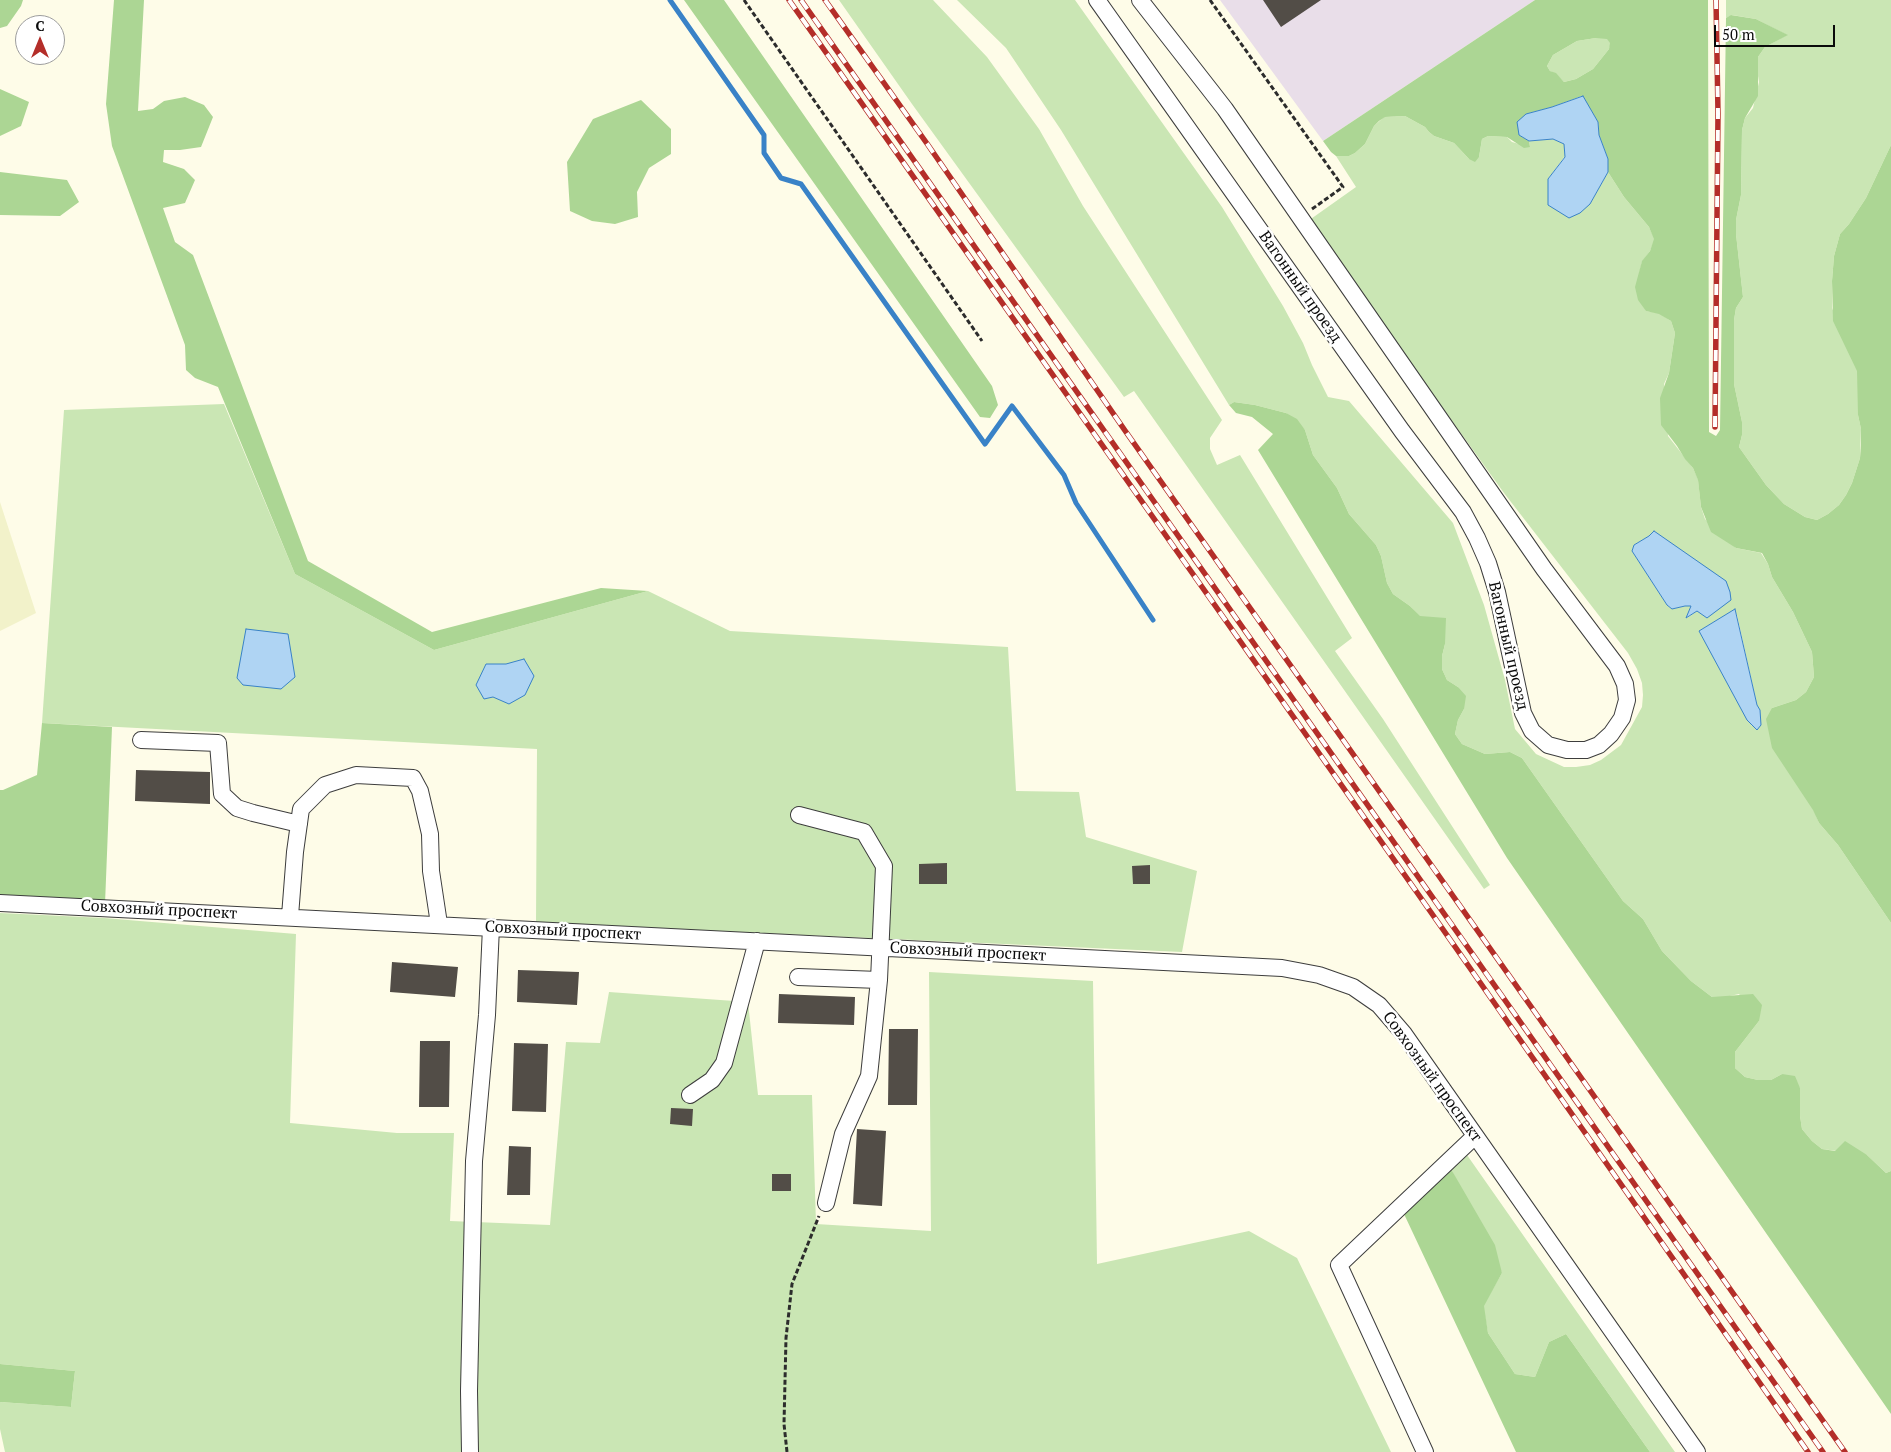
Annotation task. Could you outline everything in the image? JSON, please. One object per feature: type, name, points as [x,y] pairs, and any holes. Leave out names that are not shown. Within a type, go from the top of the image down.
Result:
[{"type":"street","name":"Вагонный проезд","points":[[1097,0],[1396,423],[1463,512],[1488,563],[1497,592],[1523,713],[1532,731],[1548,745],[1567,750],[1586,750],[1599,745],[1611,734],[1622,718],[1627,700],[1625,684],[1617,666],[1544,569],[1225,109],[1140,0]]},
{"type":"street","points":[[141,740],[218,743],[222,794],[237,808],[299,824]]},
{"type":"street","points":[[290,916],[301,809],[325,785],[356,775],[413,778],[420,791],[430,834],[431,871],[439,924]]},
{"type":"street","points":[[799,815],[864,832],[884,866],[879,980],[868,1076],[843,1134],[826,1202]]},
{"type":"street","name":"Совхозный проспект","points":[[0,903],[290,916],[1272,968],[1319,975],[1353,987],[1379,1005],[1404,1034],[1697,1452]]},
{"type":"street","points":[[470,1452],[469,1391],[474,1161],[487,1015],[491,927]]},
{"type":"street","points":[[690,1095],[712,1080],[724,1063],[757,941]]},
{"type":"street","points":[[798,977],[879,980]]},
{"type":"street","points":[[1425,1452],[1339,1266],[1475,1136]]},
{"type":"path","points":[[744,0],[982,341]]},
{"type":"path","points":[[1210,0],[1343,187],[1299,218]]},
{"type":"path","points":[[786,1452],[784,1424],[786,1338],[792,1284],[815,1224],[826,1202]]},
{"type":"shaded area","points":[[1220,0],[1535,0],[1323,141]]},
{"type":"green space","points":[[0,0],[23,0],[7,26],[0,28]]},
{"type":"green space","points":[[114,0],[144,0],[138,111],[153,109],[164,101],[185,97],[204,105],[213,117],[201,147],[164,150],[163,162],[184,169],[195,180],[185,203],[163,208],[175,242],[193,255],[308,561],[432,632],[601,588],[648,591],[434,650],[295,574],[218,387],[195,378],[186,370],[185,345],[112,146],[106,104]]},
{"type":"green space","points":[[684,0],[724,0],[992,386],[998,405],[990,418],[980,417]]},
{"type":"green space","points":[[839,0],[933,0],[987,57],[1039,129],[1083,206],[1222,420],[1210,438],[1210,449],[1217,465],[1240,455],[1352,638],[1335,651],[1383,719],[1490,885],[1484,889],[1134,391],[1124,397]]},
{"type":"green space","points":[[957,0],[1075,0],[1222,207],[1283,306],[1303,343],[1328,397],[1349,401],[1453,523],[1484,605],[1505,680],[1515,729],[1536,754],[1564,767],[1590,765],[1601,760],[1621,745],[1642,707],[1642,683],[1637,669],[1628,653],[1504,493],[1308,221],[1356,187],[1336,156],[1349,156],[1355,153],[1365,144],[1374,126],[1384,117],[1405,116],[1425,127],[1434,136],[1454,143],[1469,159],[1479,157],[1482,139],[1488,136],[1507,137],[1512,142],[1530,147],[1529,141],[1553,139],[1564,144],[1565,156],[1548,179],[1590,204],[1608,172],[1624,197],[1649,227],[1655,239],[1650,251],[1642,262],[1639,274],[1646,311],[1659,313],[1671,321],[1675,333],[1669,373],[1664,384],[1668,436],[1693,468],[1698,479],[1701,507],[1705,519],[1736,548],[1761,553],[1812,652],[1814,677],[1806,692],[1796,700],[1772,708],[1819,823],[1838,845],[1891,923],[1891,1171],[1886,1173],[1867,1155],[1822,1149],[1812,1141],[1802,1129],[1800,1088],[1782,1074],[1771,1080],[1758,1080],[1745,1077],[1735,1068],[1735,1052],[1759,1021],[1739,994],[1712,997],[1691,981],[1662,951],[1643,919],[1623,901],[1522,758],[1510,752],[1485,754],[1462,744],[1455,734],[1458,720],[1464,709],[1458,687],[1447,680],[1442,669],[1442,656],[1445,644],[1410,606],[1393,594],[1387,583],[1381,556],[1376,545],[1349,514],[1337,488],[1313,455],[1305,430],[1286,413],[1234,402],[1229,405],[1061,130],[1006,48]],"holes":[[[1654,531],[1697,611],[1687,618],[1691,606],[1672,609],[1667,605],[1632,551],[1634,545]],[[1734,610],[1737,615],[1757,705],[1752,726],[1699,631]]]},
{"type":"green space","points":[[1535,0],[1708,0],[1709,432],[1716,436],[1720,430],[1726,18],[1731,15],[1756,19],[1788,35],[1765,47],[1758,57],[1758,96],[1745,118],[1742,130],[1741,195],[1736,220],[1736,234],[1743,297],[1736,308],[1734,320],[1734,384],[1742,422],[1742,435],[1739,447],[1766,485],[1784,504],[1805,517],[1817,520],[1839,505],[1846,495],[1860,458],[1861,445],[1857,371],[1833,321],[1832,281],[1834,256],[1840,234],[1866,198],[1891,145],[1891,923],[1838,845],[1819,823],[1813,810],[1772,748],[1766,719],[1772,708],[1796,700],[1806,692],[1814,677],[1812,652],[1793,612],[1772,577],[1762,553],[1736,548],[1711,532],[1701,507],[1698,480],[1693,468],[1661,425],[1660,398],[1669,373],[1675,333],[1671,321],[1659,314],[1646,311],[1638,300],[1635,287],[1642,261],[1650,251],[1654,239],[1649,227],[1624,197],[1608,172],[1608,159],[1599,135],[1598,122],[1582,96],[1526,114],[1519,135],[1529,141],[1530,147],[1524,148],[1507,137],[1488,136],[1482,139],[1479,157],[1475,162],[1469,159],[1454,143],[1434,136],[1425,127],[1405,116],[1385,117],[1379,121],[1374,126],[1365,144],[1349,156],[1336,156],[1323,141]],"holes":[[[1596,38],[1607,39],[1610,43],[1609,49],[1593,69],[1576,79],[1564,82],[1556,73],[1550,71],[1547,66],[1553,55],[1577,41]]]},
{"type":"green space","points":[[1726,0],[1891,0],[1891,145],[1866,198],[1840,234],[1834,256],[1832,281],[1832,308],[1858,371],[1858,415],[1861,429],[1860,458],[1846,495],[1839,505],[1817,520],[1805,517],[1784,504],[1766,485],[1739,447],[1742,435],[1742,422],[1734,384],[1734,320],[1736,308],[1743,297],[1736,234],[1736,220],[1741,195],[1742,130],[1745,118],[1753,108],[1759,82],[1757,70],[1758,57],[1765,47],[1787,35],[1756,19],[1732,15],[1726,18]]},
{"type":"green space","points":[[1607,38],[1611,43],[1609,49],[1593,69],[1576,79],[1564,82],[1550,71],[1547,66],[1553,55],[1577,41]]},
{"type":"green space","points":[[0,89],[29,102],[21,126],[0,136]]},
{"type":"green space","points":[[641,100],[671,129],[671,154],[649,168],[637,192],[638,217],[615,224],[592,221],[570,211],[567,162],[593,119]]},
{"type":"green space","points":[[0,172],[67,180],[79,202],[60,216],[0,215]]},
{"type":"green space","points":[[1234,402],[1286,413],[1297,419],[1305,430],[1313,455],[1337,488],[1349,514],[1376,545],[1381,556],[1387,583],[1393,594],[1420,616],[1446,618],[1442,669],[1447,680],[1458,687],[1466,696],[1464,709],[1458,720],[1455,734],[1462,744],[1485,754],[1510,752],[1522,758],[1623,901],[1643,919],[1662,951],[1691,981],[1712,997],[1753,994],[1762,1005],[1759,1021],[1735,1052],[1735,1068],[1745,1077],[1758,1080],[1771,1080],[1782,1074],[1795,1076],[1800,1088],[1802,1129],[1812,1141],[1822,1149],[1835,1151],[1845,1141],[1867,1155],[1886,1173],[1891,1171],[1891,1414],[1507,858],[1258,450],[1273,434],[1252,417],[1236,413],[1229,405]]},
{"type":"green space","points":[[224,404],[295,574],[434,650],[648,591],[730,631],[1008,647],[1016,791],[1079,792],[1086,837],[1197,871],[1182,952],[536,923],[537,749],[42,723],[64,410]]},
{"type":"green space","points":[[0,502],[36,613],[0,631]]},
{"type":"green space","points":[[42,723],[112,727],[105,904],[0,899],[0,790],[37,775]]},
{"type":"green space","points":[[0,913],[104,918],[296,934],[290,1123],[397,1133],[454,1133],[450,1221],[550,1225],[566,1042],[600,1043],[609,992],[748,1002],[758,1095],[812,1095],[816,1224],[931,1231],[929,972],[1093,981],[1097,1264],[1249,1231],[1297,1258],[1391,1452],[5,1452],[0,1429],[0,1402],[71,1407],[75,1371],[0,1364]]},
{"type":"green space","points":[[1467,1155],[1675,1452],[1650,1452],[1566,1334],[1549,1342],[1535,1377],[1515,1374],[1488,1333],[1483,1306],[1502,1273],[1451,1169]]},
{"type":"green space","points":[[1451,1169],[1495,1245],[1502,1273],[1484,1306],[1488,1333],[1515,1374],[1535,1377],[1549,1342],[1566,1334],[1650,1452],[1516,1452],[1404,1214]]},
{"type":"green space","points":[[0,1364],[75,1371],[71,1407],[0,1402]]},
{"type":"water","points":[[1583,96],[1598,122],[1599,135],[1608,159],[1608,172],[1590,204],[1580,213],[1569,218],[1548,205],[1548,179],[1565,157],[1564,144],[1553,139],[1529,141],[1519,135],[1517,122],[1526,114]]},
{"type":"water","points":[[1654,531],[1726,581],[1731,600],[1707,618],[1697,611],[1686,618],[1691,606],[1672,609],[1667,605],[1632,551],[1634,545]]},
{"type":"water","points":[[1735,609],[1757,705],[1760,710],[1761,725],[1757,730],[1747,720],[1699,631]]},
{"type":"water","points":[[246,629],[288,634],[295,677],[281,689],[243,685],[237,678]]},
{"type":"water","points":[[524,659],[534,676],[525,695],[509,704],[493,697],[484,699],[476,685],[486,664],[506,664]]},
{"type":"building","points":[[1263,0],[1321,0],[1281,27]]},
{"type":"building","points":[[136,770],[210,772],[210,804],[135,801]]},
{"type":"building","points":[[947,863],[947,884],[919,884],[919,864]]},
{"type":"building","points":[[1150,865],[1150,884],[1133,884],[1132,866]]},
{"type":"building","points":[[392,962],[458,967],[455,997],[390,992]]},
{"type":"building","points":[[518,970],[579,972],[577,1005],[517,1002]]},
{"type":"building","points":[[779,994],[855,997],[854,1025],[778,1023]]},
{"type":"building","points":[[889,1029],[918,1029],[917,1105],[888,1105]]},
{"type":"building","points":[[420,1041],[450,1041],[449,1107],[419,1107]]},
{"type":"building","points":[[514,1043],[548,1044],[546,1112],[512,1111]]},
{"type":"building","points":[[671,1108],[693,1109],[692,1126],[670,1124]]},
{"type":"building","points":[[857,1129],[886,1131],[882,1206],[853,1204]]},
{"type":"building","points":[[509,1146],[531,1147],[530,1195],[507,1195]]},
{"type":"building","points":[[772,1174],[791,1174],[791,1191],[772,1191]]},
{"type":"waterway","points":[[670,0],[764,135],[764,153],[781,178],[801,184],[985,444],[1012,406],[1064,475],[1076,503],[1153,620]]},
{"type":"railway","points":[[789,0],[1808,1452]]},
{"type":"railway","points":[[801,0],[1823,1452]]},
{"type":"railway","points":[[825,0],[928,145],[1126,432],[1845,1452]]},
{"type":"railway","points":[[1715,427],[1718,113],[1716,0]]}]
